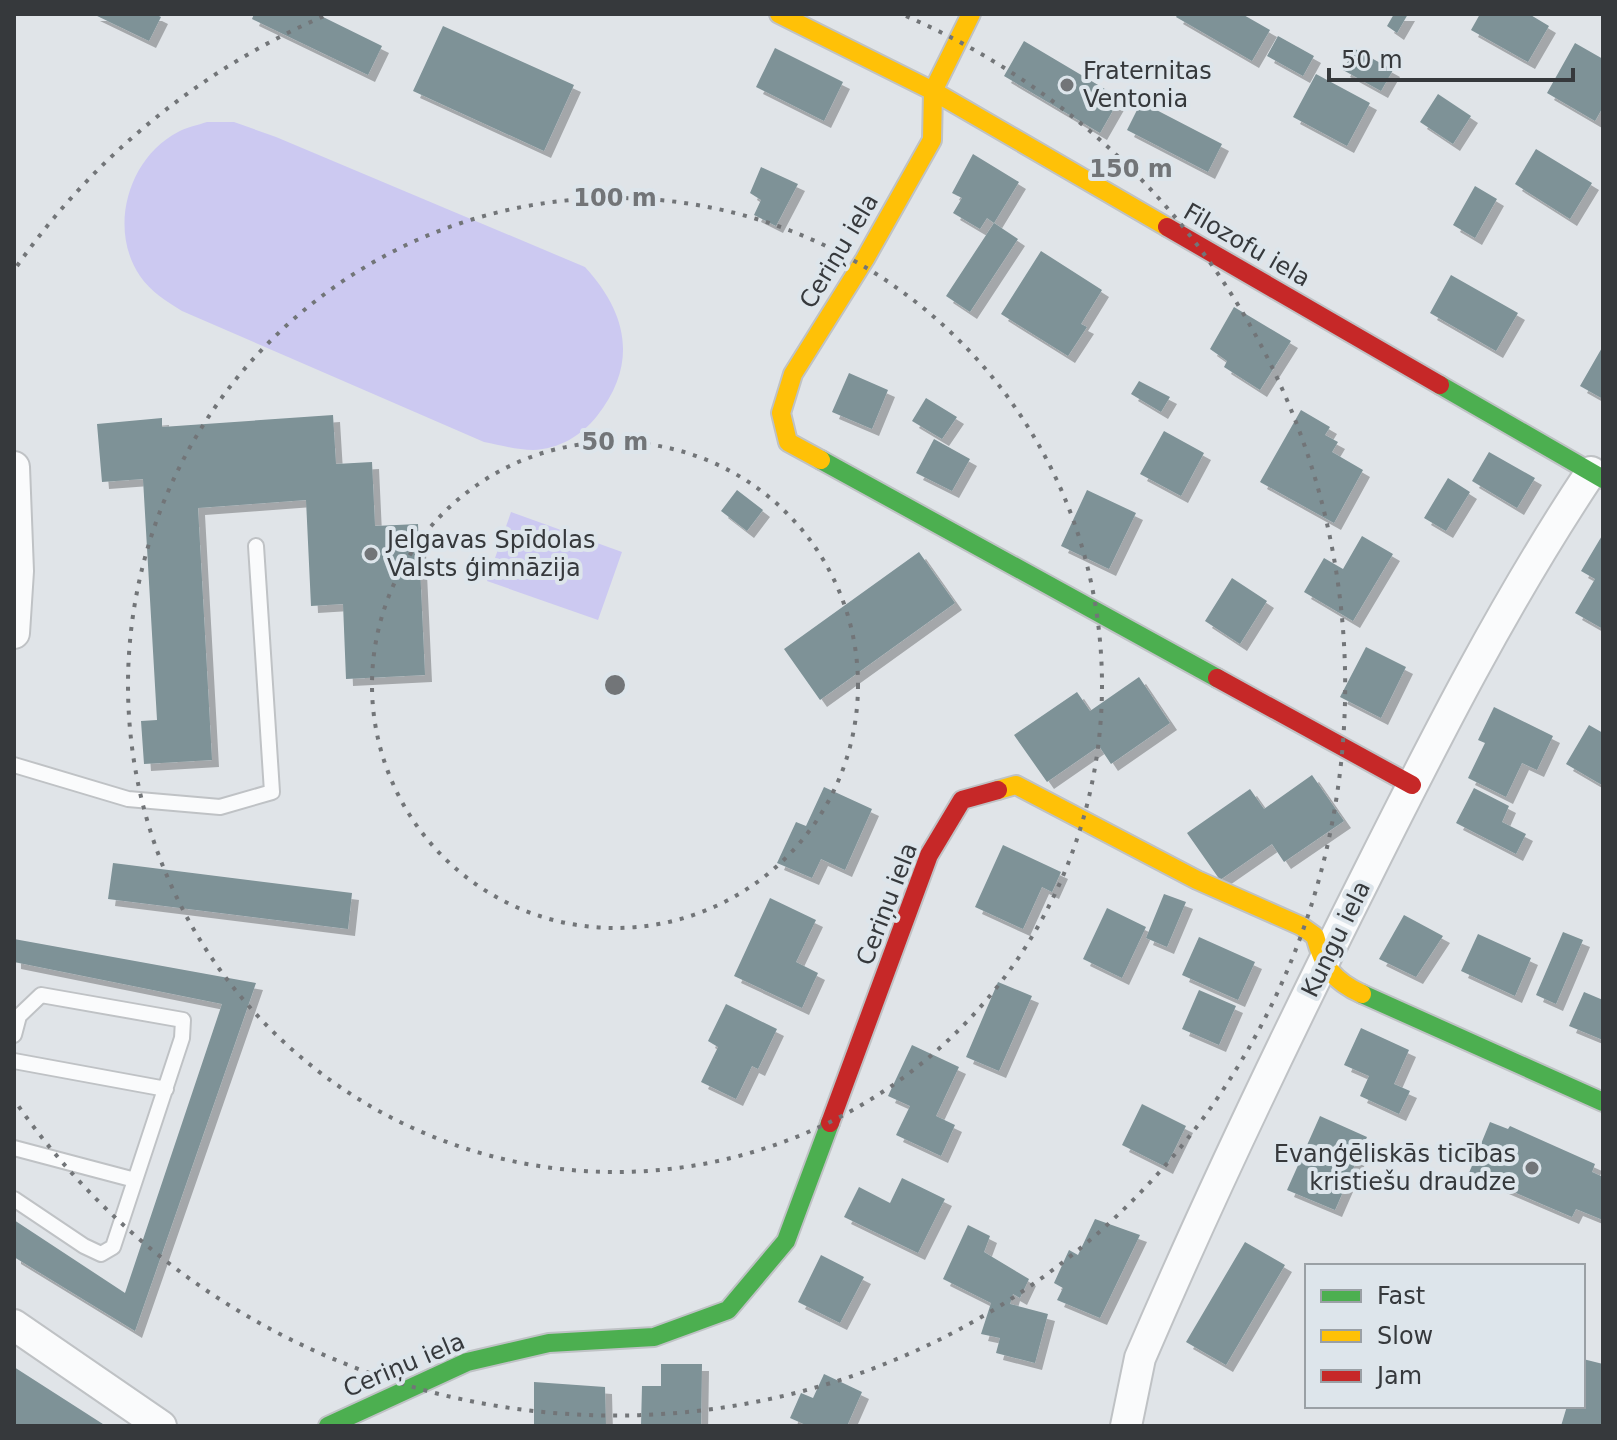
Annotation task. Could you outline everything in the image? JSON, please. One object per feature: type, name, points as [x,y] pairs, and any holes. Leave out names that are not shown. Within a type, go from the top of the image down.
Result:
[{"type":"street","name":"Filozofu iela","points":[[779,14],[933,91],[1597,476]]},
{"type":"street","points":[[933,91],[971,14]]},
{"type":"street","name":"Ceriņu iela","points":[[933,91],[932,140],[865,259],[793,374],[781,413],[788,442],[1412,785]]},
{"type":"street","points":[[14,467],[18,571],[14,633]]},
{"type":"street","name":"Kungu iela","points":[[1126,1426],[1140,1358],[1322,964],[1412,785],[1510,601],[1597,476]]},
{"type":"street","name":"Ceriņu iela","points":[[328,1426],[467,1362],[549,1343],[654,1337],[728,1310],[786,1241],[929,855],[962,800],[1016,785],[1197,880],[1301,926],[1315,936],[1322,964],[1341,985],[1603,1102]]},
{"type":"street","points":[[14,1325],[161,1426]]},
{"type":"lane","points":[[14,765],[128,799],[220,807],[272,792],[256,546]]},
{"type":"lane","points":[[14,1035],[19,1016],[41,995],[183,1020],[182,1038],[113,1247],[101,1254],[84,1246],[14,1199]]},
{"type":"lane","points":[[14,1061],[166,1089]]},
{"type":"lane","points":[[14,1148],[135,1180]]},
{"type":"shaded area","points":[[207,122],[234,122],[276,137],[585,267],[611,303],[619,321],[622,340],[623,358],[618,377],[610,397],[597,416],[577,435],[552,447],[527,450],[484,442],[182,311],[159,296],[140,276],[130,257],[125,237],[128,196],[146,159],[161,144],[181,130]]},
{"type":"shaded area","points":[[511,512],[622,552],[598,620],[487,581]]},
{"type":"building","points":[[93,14],[155,14],[161,17],[149,41]]},
{"type":"building","points":[[254,14],[317,14],[382,46],[368,75],[252,19]]},
{"type":"building","points":[[1178,14],[1242,14],[1270,30],[1252,61],[1176,17]]},
{"type":"building","points":[[1394,14],[1408,14],[1397,33],[1387,26]]},
{"type":"building","points":[[1480,14],[1529,14],[1549,26],[1528,62],[1471,30]]},
{"type":"building","points":[[443,26],[574,85],[544,151],[413,91]]},
{"type":"building","points":[[1278,36],[1314,56],[1303,76],[1267,56]]},
{"type":"building","points":[[1024,41],[1120,98],[1100,133],[1004,76]]},
{"type":"building","points":[[1575,43],[1603,59],[1603,107],[1595,121],[1547,93]]},
{"type":"building","points":[[775,48],[843,82],[824,121],[756,87]]},
{"type":"building","points":[[1355,49],[1393,70],[1381,91],[1343,70]]},
{"type":"building","points":[[1316,74],[1370,103],[1347,146],[1293,117]]},
{"type":"building","points":[[1438,94],[1471,116],[1453,144],[1420,122]]},
{"type":"building","points":[[1141,102],[1222,144],[1208,172],[1127,130]]},
{"type":"building","points":[[1536,149],[1592,183],[1570,219],[1515,184]]},
{"type":"building","points":[[973,154],[1019,182],[994,223],[987,218],[980,229],[953,213],[962,198],[952,193]]},
{"type":"building","points":[[761,167],[798,184],[776,226],[754,215],[761,200],[750,193]]},
{"type":"building","points":[[1475,186],[1497,199],[1475,238],[1453,225]]},
{"type":"building","points":[[994,223],[1018,239],[970,312],[946,296]]},
{"type":"building","points":[[1041,251],[1102,290],[1081,324],[1087,327],[1068,356],[1001,314]]},
{"type":"building","points":[[1451,275],[1518,313],[1496,351],[1430,313]]},
{"type":"building","points":[[1234,307],[1291,341],[1260,390],[1224,367],[1227,361],[1210,349]]},
{"type":"building","points":[[1603,346],[1603,399],[1580,386]]},
{"type":"building","points":[[849,373],[888,390],[872,429],[832,412]]},
{"type":"building","points":[[1139,381],[1170,397],[1161,412],[1131,394]]},
{"type":"building","points":[[926,398],[957,417],[942,439],[912,421]]},
{"type":"building","points":[[1301,410],[1330,427],[1325,435],[1338,442],[1332,452],[1363,470],[1334,523],[1260,482]]},
{"type":"building","points":[[333,415],[336,464],[372,462],[375,526],[418,524],[425,675],[346,679],[343,604],[311,606],[306,500],[198,508],[212,760],[144,764],[141,721],[157,720],[143,479],[102,482],[97,424],[162,418],[162,427]]},
{"type":"building","points":[[1164,431],[1204,453],[1181,496],[1140,474]]},
{"type":"building","points":[[934,439],[970,459],[952,491],[916,473]]},
{"type":"building","points":[[1489,452],[1535,478],[1517,508],[1472,481]]},
{"type":"building","points":[[1448,478],[1470,492],[1446,531],[1424,518]]},
{"type":"building","points":[[737,490],[763,510],[747,531],[721,511]]},
{"type":"building","points":[[1087,490],[1136,513],[1109,569],[1061,546]]},
{"type":"building","points":[[1603,534],[1603,629],[1575,613],[1595,579],[1581,571]]},
{"type":"building","points":[[1362,536],[1393,554],[1353,621],[1304,592],[1324,558],[1343,569]]},
{"type":"building","points":[[919,552],[955,603],[820,700],[784,649]]},
{"type":"building","points":[[1232,578],[1267,601],[1240,644],[1205,621]]},
{"type":"building","points":[[1366,647],[1406,667],[1381,718],[1340,697]]},
{"type":"building","points":[[1139,677],[1170,723],[1111,764],[1099,746],[1047,782],[1014,735],[1077,692],[1090,711]]},
{"type":"building","points":[[1494,707],[1553,736],[1537,770],[1522,763],[1506,797],[1468,778],[1485,743],[1478,740]]},
{"type":"building","points":[[1589,725],[1603,733],[1602,785],[1566,764]]},
{"type":"building","points":[[1312,775],[1344,821],[1284,862],[1272,844],[1220,880],[1187,833],[1250,789],[1264,809]]},
{"type":"building","points":[[824,787],[872,809],[845,870],[821,859],[812,878],[777,863],[796,822],[806,826]]},
{"type":"building","points":[[1474,788],[1509,806],[1502,822],[1526,834],[1516,854],[1456,823]]},
{"type":"building","points":[[1003,845],[1061,872],[1052,892],[1042,887],[1023,929],[975,907]]},
{"type":"building","points":[[113,863],[352,893],[348,929],[108,899]]},
{"type":"building","points":[[1164,894],[1186,902],[1167,947],[1146,938]]},
{"type":"building","points":[[770,898],[816,920],[796,962],[818,973],[802,1008],[734,976]]},
{"type":"building","points":[[1107,908],[1146,927],[1122,978],[1083,959]]},
{"type":"building","points":[[1404,915],[1443,936],[1416,977],[1379,959]]},
{"type":"building","points":[[1563,932],[1583,940],[1556,1004],[1536,995]]},
{"type":"building","points":[[1478,934],[1531,958],[1515,996],[1461,971]]},
{"type":"building","points":[[1199,937],[1255,962],[1238,1000],[1182,975]]},
{"type":"building","points":[[14,939],[256,983],[135,1331],[14,1257],[14,1220],[125,1293],[222,1004],[14,962]]},
{"type":"building","points":[[998,982],[1032,996],[999,1071],[966,1057]]},
{"type":"building","points":[[1199,990],[1236,1006],[1219,1045],[1182,1029]]},
{"type":"building","points":[[1584,992],[1603,1000],[1603,1040],[1569,1026]]},
{"type":"building","points":[[726,1004],[777,1029],[758,1069],[752,1066],[736,1099],[701,1082],[718,1047],[708,1041]]},
{"type":"building","points":[[1361,1028],[1409,1050],[1394,1084],[1410,1091],[1399,1114],[1360,1096],[1369,1076],[1344,1065]]},
{"type":"building","points":[[912,1045],[959,1067],[936,1116],[955,1125],[941,1156],[896,1135],[910,1106],[888,1096]]},
{"type":"building","points":[[1142,1104],[1186,1126],[1166,1167],[1122,1145]]},
{"type":"building","points":[[1320,1116],[1367,1137],[1335,1210],[1287,1190]]},
{"type":"building","name":"Evanģēliskās ticības kristiešu draudze","points":[[1490,1122],[1508,1129],[1510,1126],[1595,1164],[1592,1172],[1603,1177],[1603,1220],[1576,1209],[1572,1217],[1469,1173]]},
{"type":"building","points":[[902,1178],[945,1199],[918,1253],[844,1217],[859,1187],[890,1203]]},
{"type":"building","points":[[1095,1219],[1140,1235],[1100,1318],[1057,1300],[1063,1288],[1054,1283],[1069,1250],[1078,1255]]},
{"type":"building","points":[[968,1225],[990,1236],[984,1252],[1029,1279],[1020,1298],[1013,1294],[1010,1304],[1048,1314],[1035,1363],[996,1353],[1000,1338],[981,1334],[991,1303],[943,1279]]},
{"type":"building","points":[[1245,1242],[1285,1265],[1226,1365],[1186,1342]]},
{"type":"building","points":[[821,1255],[864,1277],[840,1323],[798,1302]]},
{"type":"building","points":[[1585,1360],[1603,1364],[1603,1426],[1561,1426],[1566,1408],[1585,1408]]},
{"type":"building","points":[[661,1364],[702,1364],[701,1426],[641,1426],[642,1386],[661,1386]]},
{"type":"building","points":[[14,1367],[106,1426],[14,1426]]},
{"type":"building","points":[[824,1374],[862,1392],[847,1426],[808,1426],[790,1418],[801,1393],[813,1398]]},
{"type":"building","points":[[534,1382],[605,1387],[606,1426],[534,1426]]},
{"type":"traffic: fast","points":[[1440,385],[1603,479]]},
{"type":"traffic: fast","points":[[821,460],[1217,678]]},
{"type":"traffic: fast","points":[[1362,994],[1603,1102]]},
{"type":"traffic: fast","points":[[328,1426],[467,1362],[549,1343],[654,1337],[728,1310],[786,1241],[830,1123]]},
{"type":"traffic: slow","points":[[779,14],[933,91],[1167,227]]},
{"type":"traffic: slow","points":[[821,460],[788,442],[781,413],[793,374],[865,259],[932,140],[933,91],[971,14]]},
{"type":"traffic: slow","points":[[998,790],[1016,785],[1197,880],[1301,926],[1315,936],[1322,956],[1336,978],[1362,994]]},
{"type":"traffic: jam","points":[[1167,227],[1440,385]]},
{"type":"traffic: jam","points":[[1217,678],[1412,785]]},
{"type":"traffic: jam","points":[[830,1123],[929,855],[962,800],[998,790]]},
{"type":"place","name":"Fraternitas Ventonia","points":[[1067,85]]},
{"type":"place","name":"Jelgavas Spīdolas Valsts ģimnāzija","points":[[371,554]]},
{"type":"place","name":"Evanģēliskās ticības kristiešu draudze","points":[[1532,1168]]}]
